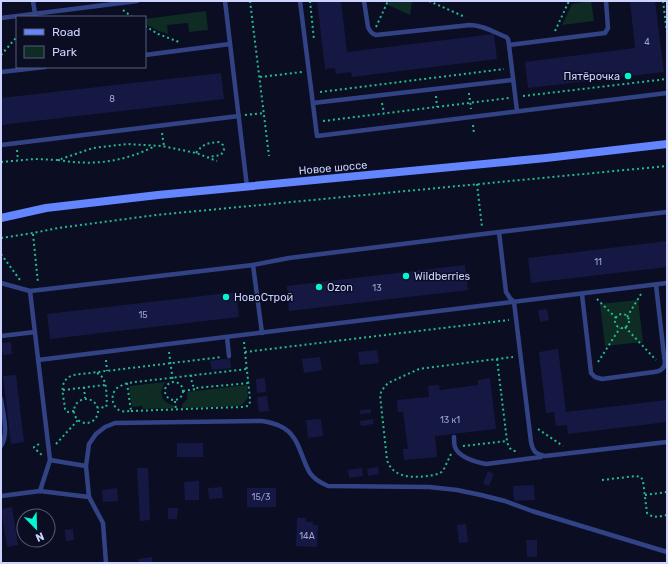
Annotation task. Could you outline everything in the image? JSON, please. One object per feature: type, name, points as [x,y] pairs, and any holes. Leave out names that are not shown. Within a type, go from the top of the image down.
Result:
[{"type":"street","name":"Новое шоссе","points":[[1,218],[46,208],[158,195],[538,159],[667,144]]},
{"type":"lane","points":[[33,1],[35,14]]},
{"type":"lane","points":[[18,16],[108,3],[137,1]]},
{"type":"lane","points":[[225,1],[247,187]]},
{"type":"lane","points":[[300,1],[317,136],[667,93]]},
{"type":"lane","points":[[364,1],[369,31],[373,34],[381,35],[470,24],[480,26],[506,37],[509,45],[517,112]]},
{"type":"lane","points":[[509,45],[605,33],[608,28],[606,1]]},
{"type":"lane","points":[[1,18],[16,16]]},
{"type":"lane","points":[[146,55],[230,44]]},
{"type":"lane","points":[[1,72],[36,68]]},
{"type":"lane","points":[[313,103],[513,80]]},
{"type":"lane","points":[[1,145],[239,116]]},
{"type":"lane","points":[[1,284],[30,291],[253,265],[289,258],[667,212]]},
{"type":"lane","points":[[498,232],[506,292],[514,302],[530,442],[533,449],[539,455],[545,456]]},
{"type":"lane","points":[[253,265],[262,333]]},
{"type":"lane","points":[[38,360],[667,283]]},
{"type":"lane","points":[[582,294],[591,373],[595,377],[602,379],[654,372],[660,371],[664,368],[665,364],[656,284]]},
{"type":"lane","points":[[30,291],[50,460],[40,491]]},
{"type":"lane","points":[[1,336],[34,332]]},
{"type":"lane","points":[[226,337],[229,356]]},
{"type":"lane","points":[[1,400],[5,434],[4,441],[1,446]]},
{"type":"lane","points":[[106,563],[103,523],[89,497],[86,466],[89,444],[96,434],[105,427],[115,423],[262,421],[275,423],[282,426],[293,436],[310,473],[320,483],[328,486],[429,487],[457,490],[505,501],[532,511],[667,552]]},
{"type":"lane","points":[[454,437],[455,447],[465,457],[478,463],[486,464],[667,442]]},
{"type":"lane","points":[[50,460],[86,466]]},
{"type":"lane","points":[[1,496],[40,491],[89,497]]},
{"type":"path","points":[[250,1],[269,156]]},
{"type":"path","points":[[310,1],[315,46]]},
{"type":"path","points":[[373,34],[388,1]]},
{"type":"path","points":[[429,1],[465,17],[470,24]]},
{"type":"path","points":[[552,40],[569,1]]},
{"type":"path","points":[[663,1],[667,33]]},
{"type":"path","points":[[146,27],[158,34],[180,43]]},
{"type":"path","points":[[1,55],[16,40]]},
{"type":"path","points":[[320,92],[512,68]]},
{"type":"path","points":[[260,77],[309,71]]},
{"type":"path","points":[[315,122],[667,79]]},
{"type":"path","points":[[239,116],[264,113]]},
{"type":"path","points":[[161,125],[164,146]]},
{"type":"path","points":[[196,153],[200,147],[208,143],[219,142],[223,145],[224,150],[221,155],[206,157]]},
{"type":"path","points":[[58,160],[93,148],[128,144],[164,146],[196,153],[217,161]]},
{"type":"path","points":[[1,162],[35,159],[58,160],[72,163],[96,163],[120,160],[156,145]]},
{"type":"path","points":[[1,238],[58,228],[156,215],[667,166]]},
{"type":"path","points":[[477,184],[483,234]]},
{"type":"path","points":[[33,233],[39,290]]},
{"type":"path","points":[[1,254],[30,291]]},
{"type":"path","points":[[591,373],[620,328],[625,327],[628,322],[627,317],[646,286]]},
{"type":"path","points":[[590,293],[616,318]]},
{"type":"path","points":[[620,328],[615,324],[616,318],[621,315],[627,317]]},
{"type":"path","points":[[245,352],[516,319]]},
{"type":"path","points":[[625,327],[664,368]]},
{"type":"path","points":[[243,335],[249,383],[250,402],[248,406],[122,412],[118,410],[112,399],[114,391],[118,387],[127,383],[247,369]]},
{"type":"path","points":[[168,344],[173,382]]},
{"type":"path","points":[[105,352],[107,371]]},
{"type":"path","points":[[74,411],[67,412],[65,409],[62,385],[68,377],[73,375],[229,356]]},
{"type":"path","points":[[506,358],[419,369],[388,383],[380,395],[387,460],[395,472],[415,477],[441,473],[455,447],[507,441]]},
{"type":"path","points":[[497,359],[507,441],[510,448],[518,451]]},
{"type":"path","points":[[95,372],[104,378],[107,406],[98,408]]},
{"type":"path","points":[[191,375],[192,385],[194,388],[199,389]]},
{"type":"path","points":[[173,382],[180,384],[183,391],[181,397],[175,400],[169,399],[165,394],[166,388],[173,382]]},
{"type":"path","points":[[127,383],[131,411]]},
{"type":"path","points":[[183,391],[249,383]]},
{"type":"path","points":[[63,390],[105,385]]},
{"type":"path","points":[[84,387],[85,398]]},
{"type":"path","points":[[85,398],[92,400],[98,408],[96,418],[88,423],[78,420],[74,411],[78,401],[85,398]]},
{"type":"path","points":[[175,400],[176,410]]},
{"type":"path","points":[[49,452],[78,420]]},
{"type":"path","points":[[528,423],[574,453]]},
{"type":"path","points":[[602,480],[639,476],[643,481],[647,513],[649,516],[655,517],[667,515]]},
{"type":"path","points":[[645,494],[667,492]]},
{"type":"green space","points":[[390,1],[412,1],[410,15],[388,5]]},
{"type":"green space","points":[[591,1],[594,21],[562,25],[572,4]]},
{"type":"green space","points":[[206,11],[208,30],[189,32],[188,23],[167,25],[168,34],[146,24],[146,19]]},
{"type":"green space","points":[[638,300],[643,342],[605,346],[600,304]]},
{"type":"green space","points":[[166,382],[161,393],[164,400],[174,405],[174,408],[143,409],[142,406],[132,407],[129,386]]},
{"type":"green space","points":[[247,385],[248,397],[244,403],[239,406],[182,408],[182,404],[187,399],[187,392]]},
{"type":"building","points":[[317,1],[341,1],[347,52],[494,34],[497,59],[352,77],[351,72],[336,74],[335,68],[325,69]]},
{"type":"building","points":[[630,1],[655,1],[664,72],[528,88],[525,62],[635,48]]},
{"type":"building","points":[[221,73],[224,99],[1,125],[1,98]]},
{"type":"building","points":[[667,241],[667,267],[531,283],[528,258]]},
{"type":"building","points":[[465,265],[468,290],[289,311],[287,286]]},
{"type":"building","points":[[236,292],[239,317],[50,339],[47,314]]},
{"type":"building","points":[[547,309],[549,320],[540,322],[538,310]]},
{"type":"building","points":[[11,342],[12,354],[3,355],[1,343]]},
{"type":"building","points":[[558,349],[566,412],[667,400],[667,422],[568,434],[567,425],[556,426],[554,412],[546,413],[539,352]]},
{"type":"building","points":[[377,350],[379,363],[360,365],[358,352]]},
{"type":"building","points":[[320,357],[322,370],[304,373],[302,359]]},
{"type":"building","points":[[230,358],[231,368],[212,370],[210,361]]},
{"type":"building","points":[[16,375],[24,442],[11,444],[3,376]]},
{"type":"building","points":[[265,378],[266,392],[257,393],[256,379]]},
{"type":"building","points":[[490,378],[496,429],[435,436],[437,457],[404,460],[403,449],[408,449],[403,412],[398,412],[397,400],[429,397],[428,386],[439,385],[440,390],[478,385],[478,380]]},
{"type":"building","points":[[267,396],[269,411],[259,412],[257,397]]},
{"type":"building","points":[[371,409],[371,413],[360,414],[360,410]]},
{"type":"building","points":[[321,419],[323,436],[308,438],[306,420]]},
{"type":"building","points":[[373,419],[373,424],[361,426],[360,421]]},
{"type":"building","points":[[177,443],[203,443],[203,457],[177,457]]},
{"type":"building","points":[[378,467],[379,474],[368,476],[367,469]]},
{"type":"building","points":[[137,468],[148,468],[150,520],[140,521]]},
{"type":"building","points":[[362,468],[363,476],[349,478],[348,470]]},
{"type":"building","points":[[488,471],[494,474],[489,486],[483,483]]},
{"type":"building","points":[[199,481],[199,500],[185,500],[184,482]]},
{"type":"building","points":[[534,485],[535,500],[514,501],[513,486]]},
{"type":"building","points":[[222,487],[223,498],[209,499],[208,488]]},
{"type":"building","points":[[117,488],[118,501],[103,502],[102,490]]},
{"type":"building","points":[[247,488],[276,488],[276,507],[247,507]]},
{"type":"building","points":[[12,507],[16,532],[16,545],[7,547],[1,509]]},
{"type":"building","points":[[168,508],[178,508],[177,519],[168,519]]},
{"type":"building","points":[[297,518],[306,518],[306,522],[313,522],[313,525],[318,525],[317,547],[296,546]]},
{"type":"building","points":[[466,524],[468,542],[459,543],[457,525]]},
{"type":"building","points":[[73,529],[74,540],[66,541],[65,530]]},
{"type":"building","points":[[526,540],[537,540],[537,557],[527,557]]},
{"type":"building","points":[[152,557],[152,563],[139,563],[138,559]]},
{"type":"place","name":"Пятёрочка","points":[[628,76]]},
{"type":"place","name":"Wildberries","points":[[406,276]]},
{"type":"place","name":"Ozon","points":[[319,287]]},
{"type":"place","name":"НовоСтрой","points":[[226,297]]}]
